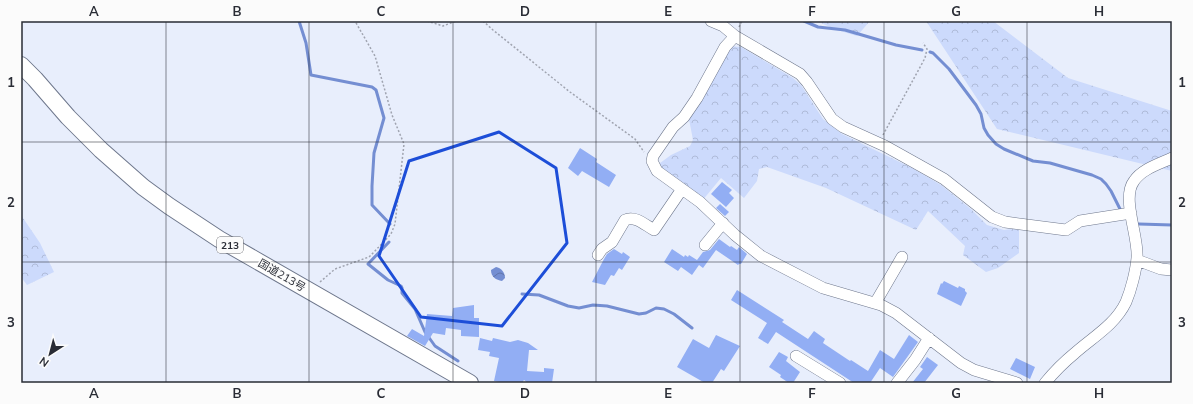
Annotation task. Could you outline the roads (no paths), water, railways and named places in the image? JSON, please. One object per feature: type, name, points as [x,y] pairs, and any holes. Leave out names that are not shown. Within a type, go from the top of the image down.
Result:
[{"type":"highway","name":"国道213号","points":[[21,65],[84,133],[120,167],[143,187],[188,220],[218,239],[470,383]]},
{"type":"street","points":[[711,21],[723,26],[735,36],[800,74],[832,119],[849,130],[944,179],[992,217],[1005,222],[1066,230],[1080,221],[1131,213]]},
{"type":"street","points":[[735,36],[725,47],[687,113],[673,127],[653,156],[652,159],[654,167],[657,171],[706,207],[734,235],[753,250],[806,279],[835,292],[877,302],[896,313],[961,362],[974,370],[1017,383]]},
{"type":"street","points":[[1045,383],[1074,353],[1111,324],[1120,313],[1126,301],[1137,260],[1136,236],[1131,213],[1130,190],[1133,182],[1148,168],[1172,158]]},
{"type":"street","points":[[598,255],[602,249],[612,242],[625,220],[633,218],[654,230],[682,189]]},
{"type":"street","points":[[705,245],[723,223]]},
{"type":"street","points":[[877,302],[902,257]]},
{"type":"street","points":[[1137,260],[1161,269],[1172,270]]},
{"type":"street","points":[[897,383],[915,360],[929,338]]},
{"type":"street","points":[[796,356],[840,383]]},
{"type":"water","points":[[496,267],[500,268],[504,274],[505,278],[502,281],[496,279],[492,275],[491,270]]},
{"type":"waterway","points":[[299,21],[306,43],[311,75],[372,87],[376,90],[384,118],[374,153],[372,205],[390,224]]},
{"type":"waterway","points":[[804,21],[818,27],[845,30],[896,45],[922,50]]},
{"type":"waterway","points":[[930,52],[933,53],[949,69],[976,105],[981,114],[984,128],[996,144],[1004,149],[1033,161],[1050,163],[1101,179],[1111,191],[1120,209]]},
{"type":"waterway","points":[[1139,224],[1172,225]]},
{"type":"waterway","points":[[389,242],[368,264],[388,280],[401,286],[402,293],[415,309],[425,332],[435,346],[458,361]]},
{"type":"waterway","points":[[522,294],[539,295],[568,306],[579,308],[593,305],[607,306],[639,314],[646,313],[656,308],[664,309],[674,314],[692,328]]}]
